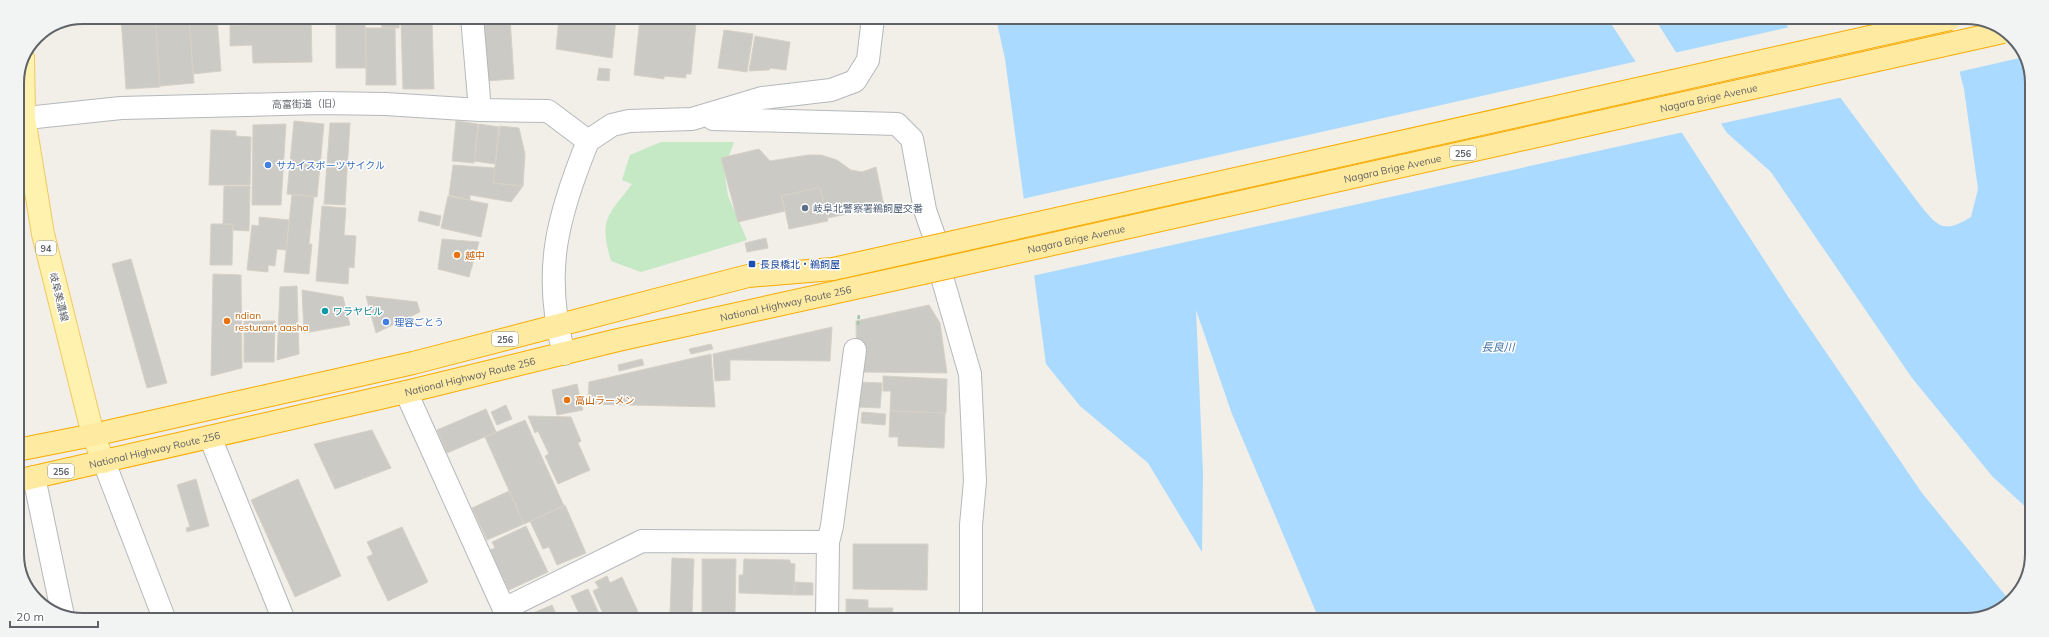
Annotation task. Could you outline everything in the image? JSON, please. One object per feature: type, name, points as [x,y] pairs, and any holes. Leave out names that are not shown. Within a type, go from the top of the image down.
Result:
[{"type":"highway","name":"256","points":[[24,449],[93,435],[414,363],[748,276],[833,269],[1928,24]]},
{"type":"highway","name":"Nagara Brige Avenue","points":[[923,273],[1998,33]]},
{"type":"highway","name":"National Highway Route 256","points":[[25,479],[406,392],[618,340],[923,273]]},
{"type":"main road","name":"岐阜美濃線","points":[[24,134],[43,234],[93,435],[104,462]]},
{"type":"street","points":[[473,24],[480,110]]},
{"type":"street","points":[[692,118],[762,98],[831,90],[855,81],[868,60],[872,24]]},
{"type":"street","name":"高富街道（旧）","points":[[24,118],[121,108],[321,103],[480,110],[548,111],[588,142]]},
{"type":"street","points":[[564,354],[556,326],[552,286],[556,243],[569,188],[588,142],[612,125],[629,121],[692,118],[897,124],[912,139],[925,210],[940,253],[942,277],[970,374],[975,481],[970,525],[971,613]]},
{"type":"street","points":[[826,613],[828,542],[832,526],[855,350]]},
{"type":"street","points":[[406,392],[506,613]]},
{"type":"street","points":[[210,437],[281,613]]},
{"type":"street","points":[[104,462],[162,613]]},
{"type":"street","points":[[25,479],[61,608]]},
{"type":"street","points":[[508,613],[642,541],[828,542]]},
{"type":"path","points":[[855,350],[863,286]]},
{"type":"green space","points":[[661,142],[734,142],[724,169],[728,196],[747,240],[641,272],[611,261],[607,247],[606,227],[611,212],[632,184],[622,180],[630,155]]},
{"type":"water","name":"長良川","points":[[997,24],[1611,24],[1789,298],[1922,493],[2007,597],[1996,605],[1985,610],[1966,613],[1316,613],[1232,414],[1196,310],[1203,473],[1202,552],[1148,463],[1080,406],[1046,364],[1005,59]]},
{"type":"water","points":[[1658,24],[1786,24],[1930,217],[1941,225],[1953,226],[1971,217],[1978,189],[1964,89],[1947,24],[1966,24],[1989,28],[2008,41],[2013,47],[2022,64],[2025,79],[2025,506],[1992,476],[1912,378],[1771,172],[1727,133]]},
{"type":"pier","points":[[1945,24],[1966,24],[1989,28],[2008,41],[2019,58],[1958,72]]},
{"type":"pier","points":[[1790,27],[1843,97],[1719,124],[1674,53]]},
{"type":"pier","points":[[1638,61],[1684,132],[1032,276],[1022,199]]},
{"type":"building","points":[[121,24],[156,24],[160,87],[126,89]]},
{"type":"building","points":[[156,24],[190,24],[194,83],[160,86]]},
{"type":"building","points":[[189,24],[218,24],[221,71],[193,74]]},
{"type":"building","points":[[311,24],[312,62],[253,63],[252,45],[230,46],[230,25]]},
{"type":"building","points":[[336,24],[365,24],[366,68],[336,68]]},
{"type":"building","points":[[382,24],[399,24],[399,28],[382,28]]},
{"type":"building","points":[[401,24],[432,24],[434,89],[403,89]]},
{"type":"building","points":[[483,24],[510,24],[514,79],[487,81]]},
{"type":"building","points":[[558,24],[615,24],[612,58],[556,49]]},
{"type":"building","points":[[639,24],[696,24],[691,74],[686,74],[686,78],[664,76],[664,79],[634,75]]},
{"type":"building","points":[[366,28],[395,28],[396,85],[366,85]]},
{"type":"building","points":[[724,30],[753,34],[747,72],[718,68]]},
{"type":"building","points":[[755,36],[790,42],[786,70],[770,68],[769,70],[749,71]]},
{"type":"building","points":[[599,68],[610,69],[609,81],[597,80]]},
{"type":"building","points":[[294,121],[324,124],[317,197],[287,194]]},
{"type":"building","points":[[456,121],[478,124],[474,163],[452,161]]},
{"type":"building","points":[[330,123],[350,123],[345,205],[324,204]]},
{"type":"building","name":"サカイスポーツサイクル","points":[[286,124],[281,205],[252,205],[253,125]]},
{"type":"building","points":[[479,124],[499,127],[495,164],[474,161]]},
{"type":"building","points":[[500,126],[519,128],[525,154],[523,186],[493,183]]},
{"type":"building","points":[[211,130],[236,131],[236,136],[251,137],[250,185],[209,185]]},
{"type":"building","points":[[759,149],[770,161],[808,155],[821,155],[837,160],[851,170],[862,172],[876,167],[884,206],[828,218],[820,187],[781,196],[785,211],[738,222],[721,158]]},
{"type":"building","points":[[453,165],[495,168],[493,183],[523,186],[511,202],[470,195],[470,200],[449,195]]},
{"type":"building","points":[[224,186],[250,186],[249,231],[233,230],[233,224],[223,224]]},
{"type":"building","name":"岐阜北警察署鵜飼屋交番","points":[[820,187],[828,221],[789,229],[782,196]]},
{"type":"building","points":[[292,194],[314,196],[309,244],[312,244],[309,274],[284,272]]},
{"type":"building","points":[[448,196],[488,204],[481,237],[441,228]]},
{"type":"building","points":[[322,206],[346,208],[344,235],[356,236],[354,268],[349,267],[348,284],[316,281]]},
{"type":"building","points":[[420,211],[441,216],[439,226],[418,221]]},
{"type":"building","points":[[259,217],[289,220],[286,250],[277,249],[275,266],[268,265],[268,272],[247,270],[252,225],[259,226]]},
{"type":"building","points":[[211,224],[233,224],[232,265],[210,265]]},
{"type":"building","points":[[766,238],[768,248],[747,252],[745,243]]},
{"type":"building","name":"越中","points":[[442,239],[479,242],[469,277],[438,269]]},
{"type":"building","points":[[131,259],[167,383],[147,388],[112,264]]},
{"type":"building","name":"ndian resturant aasha","points":[[213,274],[241,275],[242,368],[211,376]]},
{"type":"building","points":[[297,286],[299,354],[277,360],[280,287]]},
{"type":"building","name":"ワラヤビル","points":[[302,290],[343,297],[350,325],[304,333]]},
{"type":"building","name":"理容ごとう","points":[[366,296],[417,302],[420,312],[376,333]]},
{"type":"building","points":[[929,305],[940,323],[947,373],[857,372],[856,321]]},
{"type":"building","points":[[244,321],[275,321],[274,362],[244,362]]},
{"type":"building","points":[[832,327],[830,361],[730,360],[730,380],[715,381],[713,354]]},
{"type":"building","points":[[711,344],[713,349],[691,354],[689,349]]},
{"type":"building","points":[[711,354],[715,407],[588,404],[589,382]]},
{"type":"building","points":[[642,359],[644,365],[619,371],[618,365]]},
{"type":"building","points":[[883,376],[947,379],[946,413],[890,411],[891,391],[883,391]]},
{"type":"building","points":[[859,382],[882,383],[880,408],[858,407]]},
{"type":"building","name":"高山ラーメン","points":[[577,384],[583,410],[557,415],[552,390]]},
{"type":"building","points":[[506,405],[512,419],[497,425],[491,412]]},
{"type":"building","points":[[486,409],[496,432],[447,453],[437,430]]},
{"type":"building","points":[[890,411],[945,413],[944,448],[898,446],[898,437],[889,437]]},
{"type":"building","points":[[862,412],[886,414],[885,425],[861,423]]},
{"type":"building","points":[[528,416],[571,417],[581,441],[578,443],[590,470],[558,484],[545,456],[549,454],[538,431],[535,433]]},
{"type":"building","points":[[525,420],[564,506],[524,524],[485,437]]},
{"type":"building","points":[[372,430],[391,468],[335,489],[314,444]]},
{"type":"building","points":[[196,479],[209,526],[187,532],[186,528],[190,527],[177,485]]},
{"type":"building","points":[[298,479],[341,576],[295,597],[251,500]]},
{"type":"building","points":[[509,491],[524,524],[487,540],[472,508]]},
{"type":"building","points":[[565,505],[586,553],[557,565],[549,547],[543,549],[530,521]]},
{"type":"building","points":[[526,526],[548,572],[509,590],[490,550],[495,548],[492,542]]},
{"type":"building","points":[[402,527],[428,582],[388,601],[367,557],[373,554],[367,542]]},
{"type":"building","points":[[853,544],[928,544],[927,590],[853,589]]},
{"type":"building","points":[[672,558],[694,559],[692,613],[670,613]]},
{"type":"building","points":[[702,559],[736,559],[735,613],[702,612]]},
{"type":"building","points":[[744,559],[790,560],[790,563],[795,564],[794,595],[739,593],[739,575],[743,575]]},
{"type":"building","points":[[607,576],[610,583],[622,577],[639,613],[603,613],[593,591],[599,588],[595,582]]},
{"type":"building","points":[[795,582],[813,583],[813,595],[794,595]]},
{"type":"building","points":[[588,589],[599,613],[579,613],[571,596]]},
{"type":"building","points":[[846,599],[868,600],[868,608],[893,608],[892,613],[846,613]]},
{"type":"building","points":[[552,605],[556,613],[533,613]]},
{"type":"place","name":"サカイスポーツサイクル","points":[[268,165]]},
{"type":"place","name":"岐阜北警察署鵜飼屋交番","points":[[805,208]]},
{"type":"place","name":"越中","points":[[457,255]]},
{"type":"place","name":"長良橋北・鵜飼屋","points":[[752,264]]},
{"type":"place","name":"ワラヤビル","points":[[325,311]]},
{"type":"place","name":"ndian resturant aasha","points":[[227,321]]},
{"type":"place","name":"理容ごとう","points":[[386,322]]},
{"type":"place","name":"高山ラーメン","points":[[567,400]]}]
